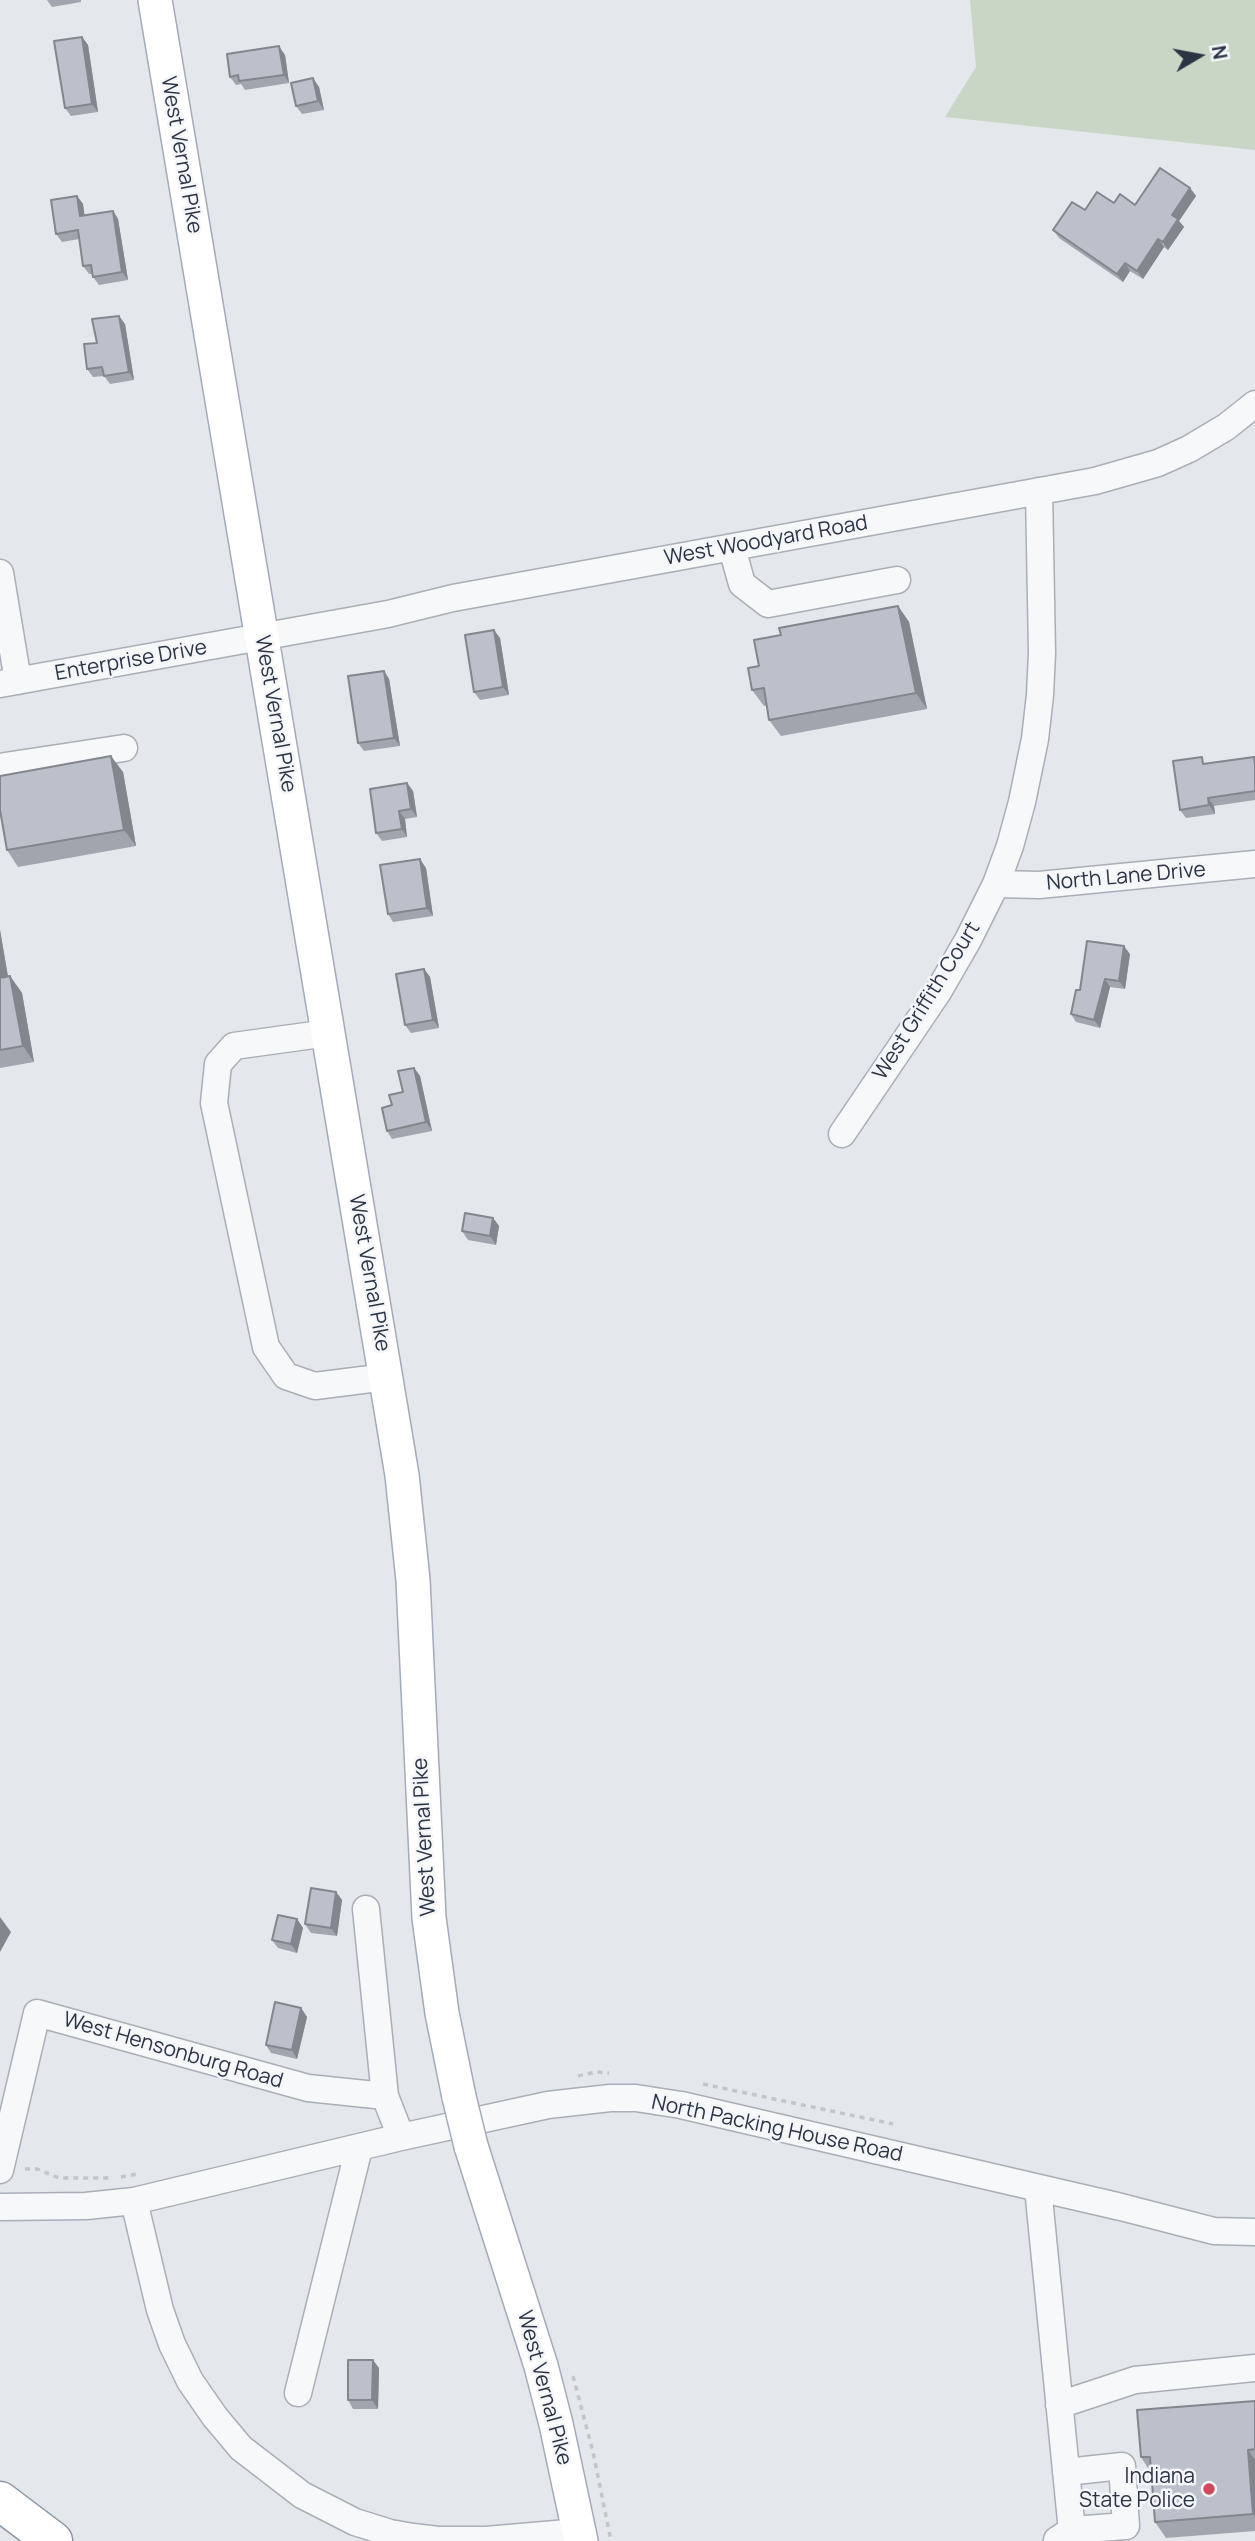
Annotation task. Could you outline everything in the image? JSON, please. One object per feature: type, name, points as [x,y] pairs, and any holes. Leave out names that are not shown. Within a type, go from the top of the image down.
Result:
[{"type":"highway","points":[[0,2501],[53,2541]]},
{"type":"main road","name":"West Vernal Pike","points":[[155,0],[406,1503],[414,1580],[429,1918],[442,2013],[471,2146],[541,2366],[580,2537]]},
{"type":"street","name":"West Woodyard Road","points":[[262,637],[388,614],[453,598],[1095,481],[1158,463],[1207,439],[1255,404]]},
{"type":"street","name":"West Griffith Court","points":[[842,1133],[938,992],[968,940],[996,884],[1022,802],[1038,709],[1042,653],[1039,491]]},
{"type":"street","points":[[732,548],[742,584],[768,604],[897,580]]},
{"type":"street","points":[[0,573],[9,683]]},
{"type":"street","name":"Enterprise Drive","points":[[9,683],[262,637]]},
{"type":"street","points":[[0,767],[124,748]]},
{"type":"street","name":"North Lane Drive","points":[[996,884],[1039,885],[1255,864]]},
{"type":"street","points":[[328,1032],[234,1046],[218,1063],[214,1103],[266,1347],[286,1376],[315,1386],[386,1377]]},
{"type":"street","points":[[366,1909],[385,2096],[401,2137]]},
{"type":"street","name":"West Hensonburg Road","points":[[0,2170],[37,2013],[308,2088],[385,2096]]},
{"type":"street","name":"North Packing House Road","points":[[0,2207],[86,2206],[134,2201],[548,2105],[636,2098],[681,2105],[1214,2231],[1255,2232]]},
{"type":"street","points":[[298,2393],[359,2148]]},
{"type":"street","points":[[1038,2188],[1066,2472],[1067,2537],[1126,2526],[1122,2466],[1066,2472]]},
{"type":"street","points":[[134,2201],[160,2310],[172,2344],[190,2381],[241,2448],[282,2480],[302,2495],[342,2515],[390,2533],[438,2540],[580,2537]]},
{"type":"street","points":[[1059,2405],[1135,2380],[1255,2368]]},
{"type":"path","points":[[30,2169],[59,2178],[113,2178],[141,2174]]},
{"type":"green space","points":[[970,0],[1255,0],[1255,150],[945,117],[976,67]]},
{"type":"building","points":[[82,37],[92,104],[65,108],[54,41]]},
{"type":"building","points":[[279,46],[284,75],[239,81],[238,75],[230,77],[227,54]]},
{"type":"building","points":[[313,78],[318,101],[296,106],[291,83]]},
{"type":"building","points":[[1160,168],[1190,188],[1172,215],[1178,219],[1163,242],[1158,239],[1137,271],[1125,263],[1117,274],[1053,230],[1072,202],[1085,210],[1097,192],[1114,203],[1120,194],[1135,205]]},
{"type":"building","points":[[77,196],[80,216],[113,211],[122,272],[93,277],[91,265],[83,266],[78,230],[56,234],[51,200]]},
{"type":"building","points":[[119,316],[129,372],[104,376],[102,367],[87,369],[84,344],[97,343],[92,319]]},
{"type":"building","points":[[898,606],[916,693],[769,720],[764,688],[752,690],[748,668],[759,666],[754,640],[781,635],[779,628]]},
{"type":"building","points":[[494,630],[503,687],[474,692],[465,635]]},
{"type":"building","points":[[384,671],[394,738],[358,743],[348,676]]},
{"type":"building","points":[[111,756],[124,830],[7,850],[0,810],[0,776]]},
{"type":"building","points":[[1202,757],[1203,764],[1254,757],[1255,791],[1208,798],[1209,805],[1180,810],[1173,761]]},
{"type":"building","points":[[407,783],[411,809],[399,811],[402,829],[376,833],[370,789]]},
{"type":"building","points":[[420,859],[427,908],[388,914],[380,865]]},
{"type":"building","points":[[1087,941],[1124,946],[1119,981],[1105,979],[1094,1020],[1071,1014],[1076,990],[1080,990]]},
{"type":"building","points":[[424,969],[433,1020],[405,1025],[396,974]]},
{"type":"building","points":[[10,976],[23,1046],[0,1050],[0,978]]},
{"type":"building","points":[[414,1068],[426,1122],[387,1131],[382,1108],[392,1105],[389,1095],[403,1092],[398,1071]]},
{"type":"building","points":[[465,1213],[493,1218],[490,1236],[462,1231]]},
{"type":"building","points":[[311,1888],[336,1892],[331,1928],[305,1924]]},
{"type":"building","points":[[278,1915],[297,1919],[291,1944],[272,1940]]},
{"type":"building","points":[[275,2002],[301,2008],[292,2050],[266,2045]]},
{"type":"building","points":[[348,2360],[373,2360],[372,2400],[348,2400]]},
{"type":"building","name":"Indiana State Police","points":[[1255,2401],[1255,2449],[1248,2450],[1253,2514],[1155,2522],[1150,2457],[1141,2457],[1137,2410]]},
{"type":"place","name":"Indiana State Police","points":[[1209,2489]]}]
